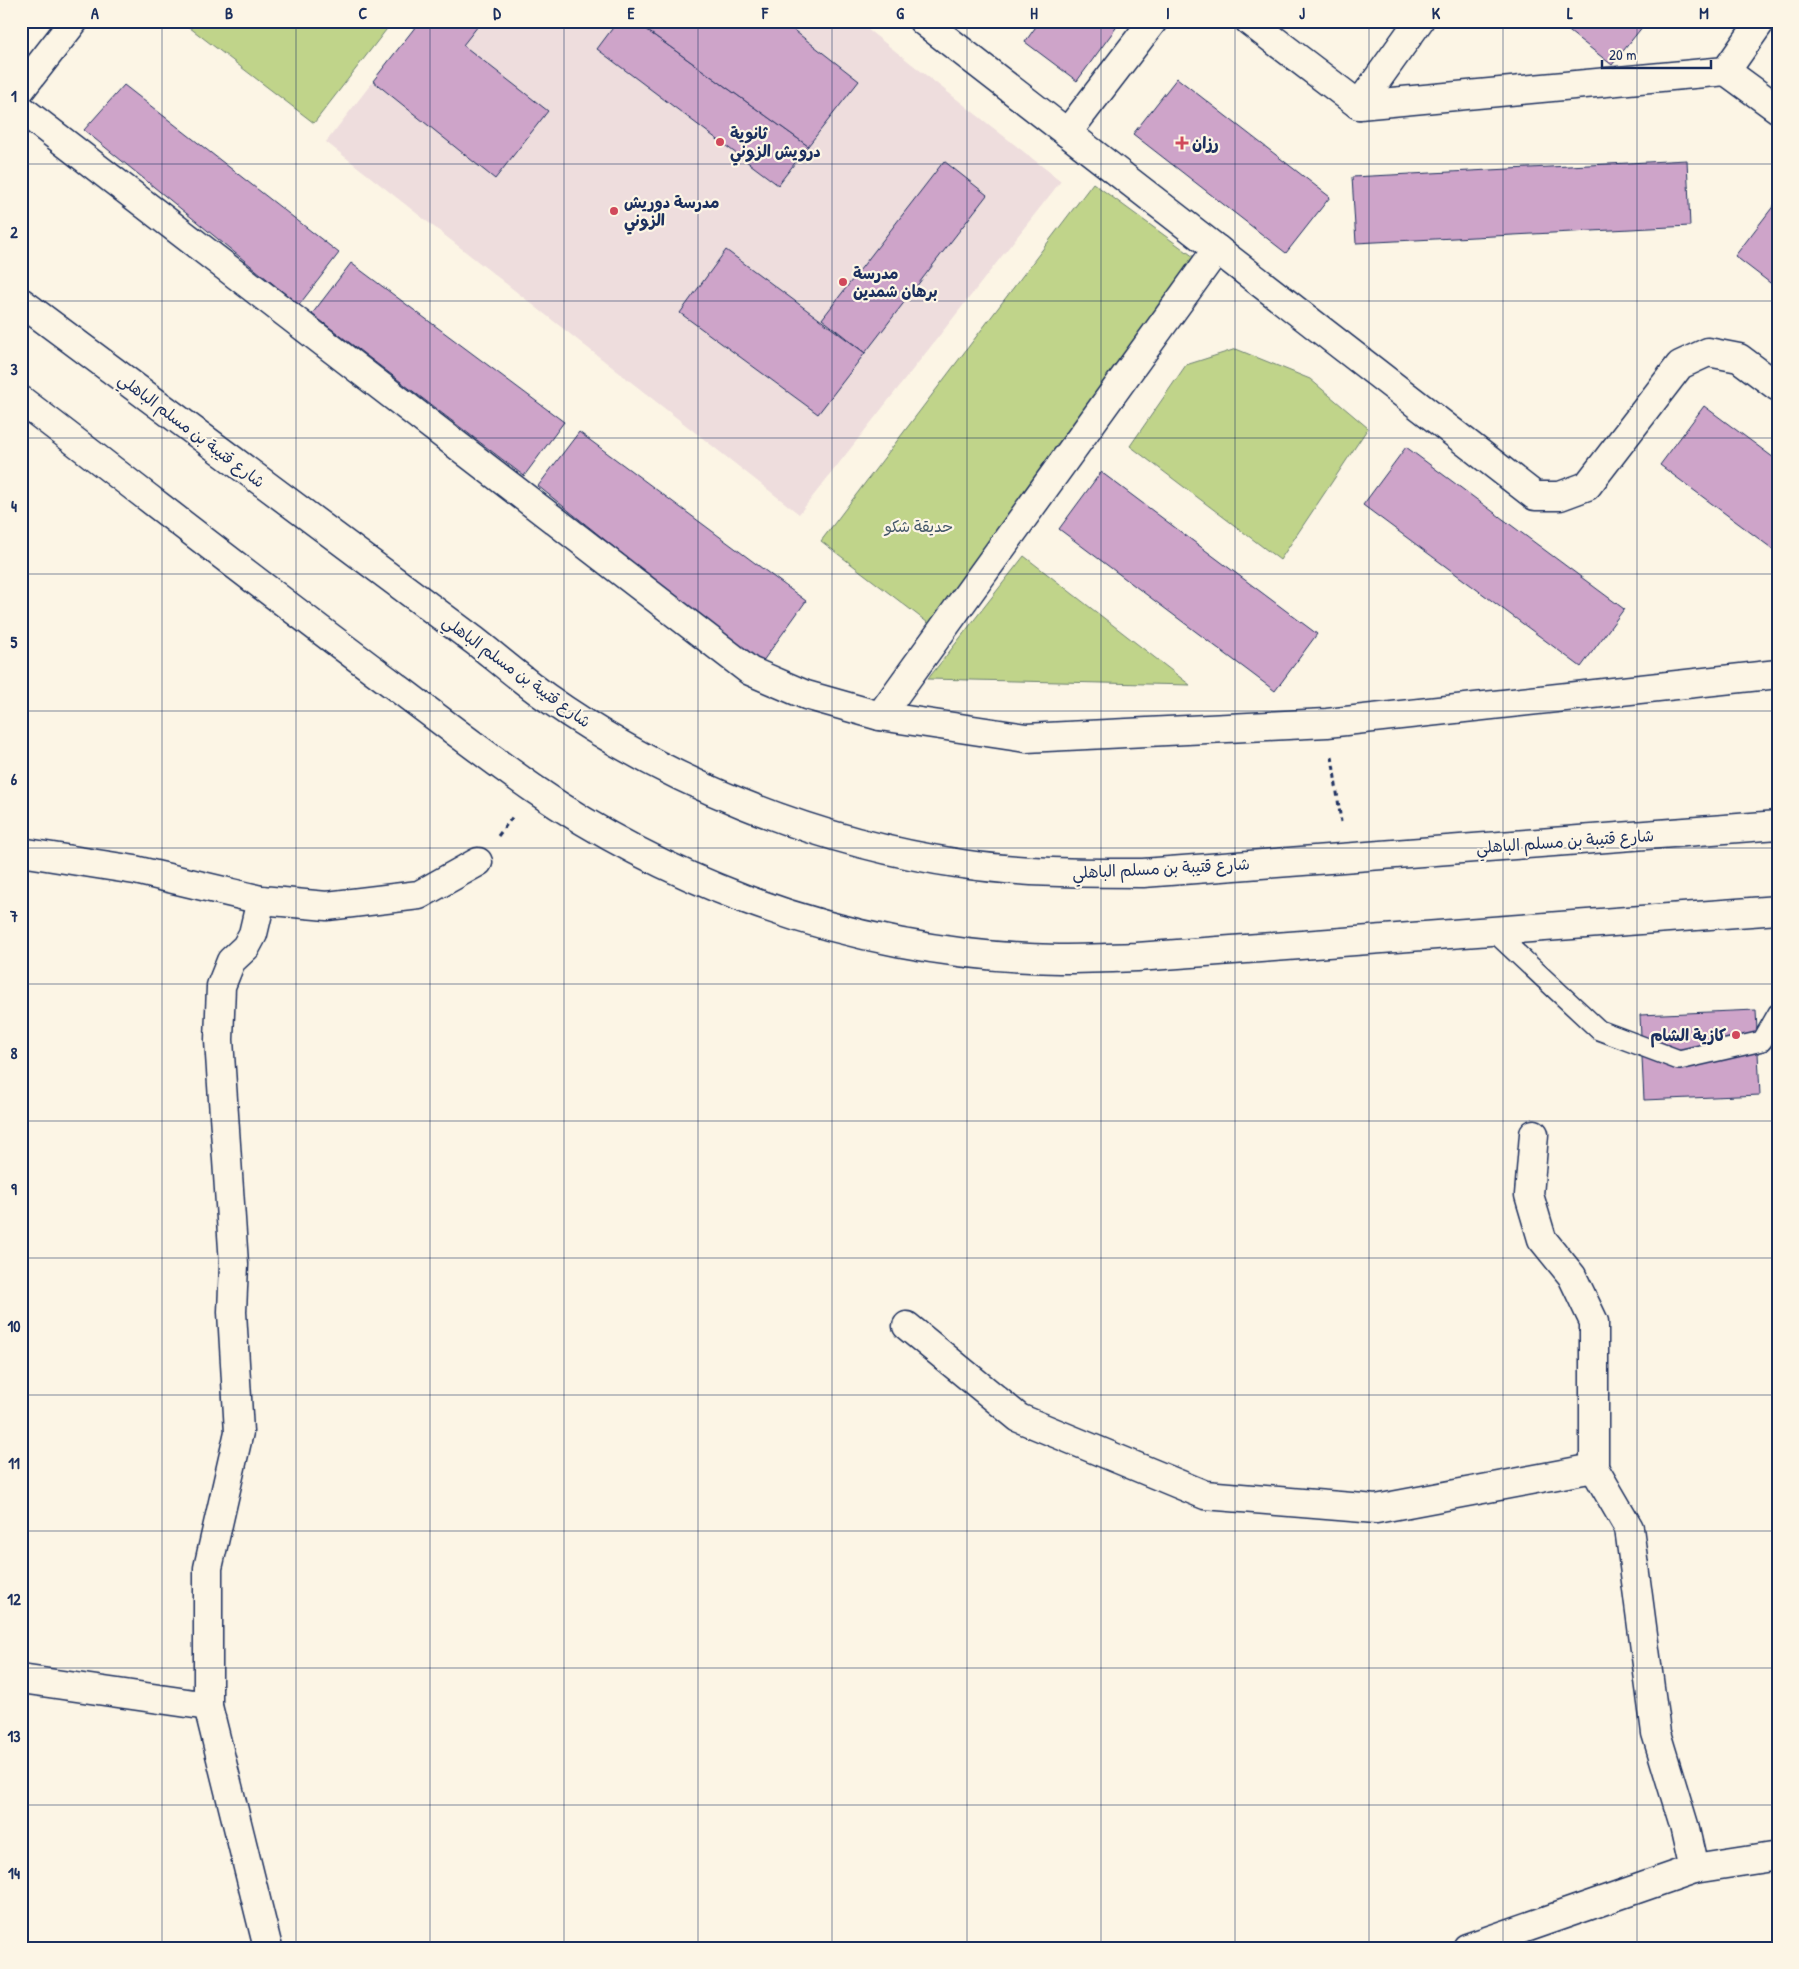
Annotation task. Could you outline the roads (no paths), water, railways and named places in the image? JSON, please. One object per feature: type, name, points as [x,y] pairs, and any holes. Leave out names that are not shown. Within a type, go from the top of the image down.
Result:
[{"type":"street","points":[[21,89],[74,21]]},
{"type":"street","points":[[1067,133],[1154,21]]},
{"type":"street","points":[[1249,21],[1359,106],[1726,71],[1778,109]]},
{"type":"street","points":[[1359,106],[1419,21]]},
{"type":"street","points":[[1726,71],[1761,21]]},
{"type":"street","points":[[941,27],[1067,133],[1535,496],[1560,496],[1587,486],[1680,365],[1708,352],[1739,358],[1778,387]]},
{"type":"street","points":[[21,109],[750,671],[806,695],[880,716],[1026,738],[1328,723],[1778,674]]},
{"type":"street","points":[[880,716],[1217,249]]},
{"type":"street","name":"شارع قتيبة بن مسلم الباهلي","points":[[21,302],[546,696],[622,745],[694,783],[787,821],[873,846],[962,864],[1052,873],[1143,873],[1778,826]]},
{"type":"street","points":[[21,400],[270,594],[534,789],[602,832],[663,864],[746,899],[822,924],[899,942],[978,954],[1058,959],[1137,957],[1778,910]]},
{"type":"street","points":[[21,852],[135,870],[261,900],[327,906],[419,895],[478,862]]},
{"type":"street","points":[[261,900],[253,934],[246,947],[231,961],[221,986],[219,1040],[234,1264],[232,1312],[239,1432],[208,1568],[208,1706],[268,1948]]},
{"type":"street","points":[[1534,1134],[1529,1195],[1542,1240],[1572,1276],[1594,1322],[1594,1468],[1629,1528],[1656,1733],[1684,1824],[1694,1869]]},
{"type":"street","points":[[907,1326],[1019,1418],[1205,1495],[1376,1509],[1594,1468]]},
{"type":"street","points":[[21,1679],[208,1706]]},
{"type":"street","points":[[1467,1948],[1694,1869],[1778,1856]]},
{"type":"lane","points":[[1492,931],[1599,1030],[1679,1060],[1762,1041],[1778,1013]]},
{"type":"place","name":"ثانوية درويش الزوني","points":[[720,142]]},
{"type":"place","name":"رزان","points":[[1182,143]]},
{"type":"place","name":"مدرسة دوريش الزوني","points":[[614,211]]},
{"type":"place","name":"مدرسة برهان شمدين","points":[[843,282]]},
{"type":"place","name":"كازية الشام","points":[[1736,1035]]},
{"type":"park label","name":"حديقة شكو","points":[[919,526]]}]
